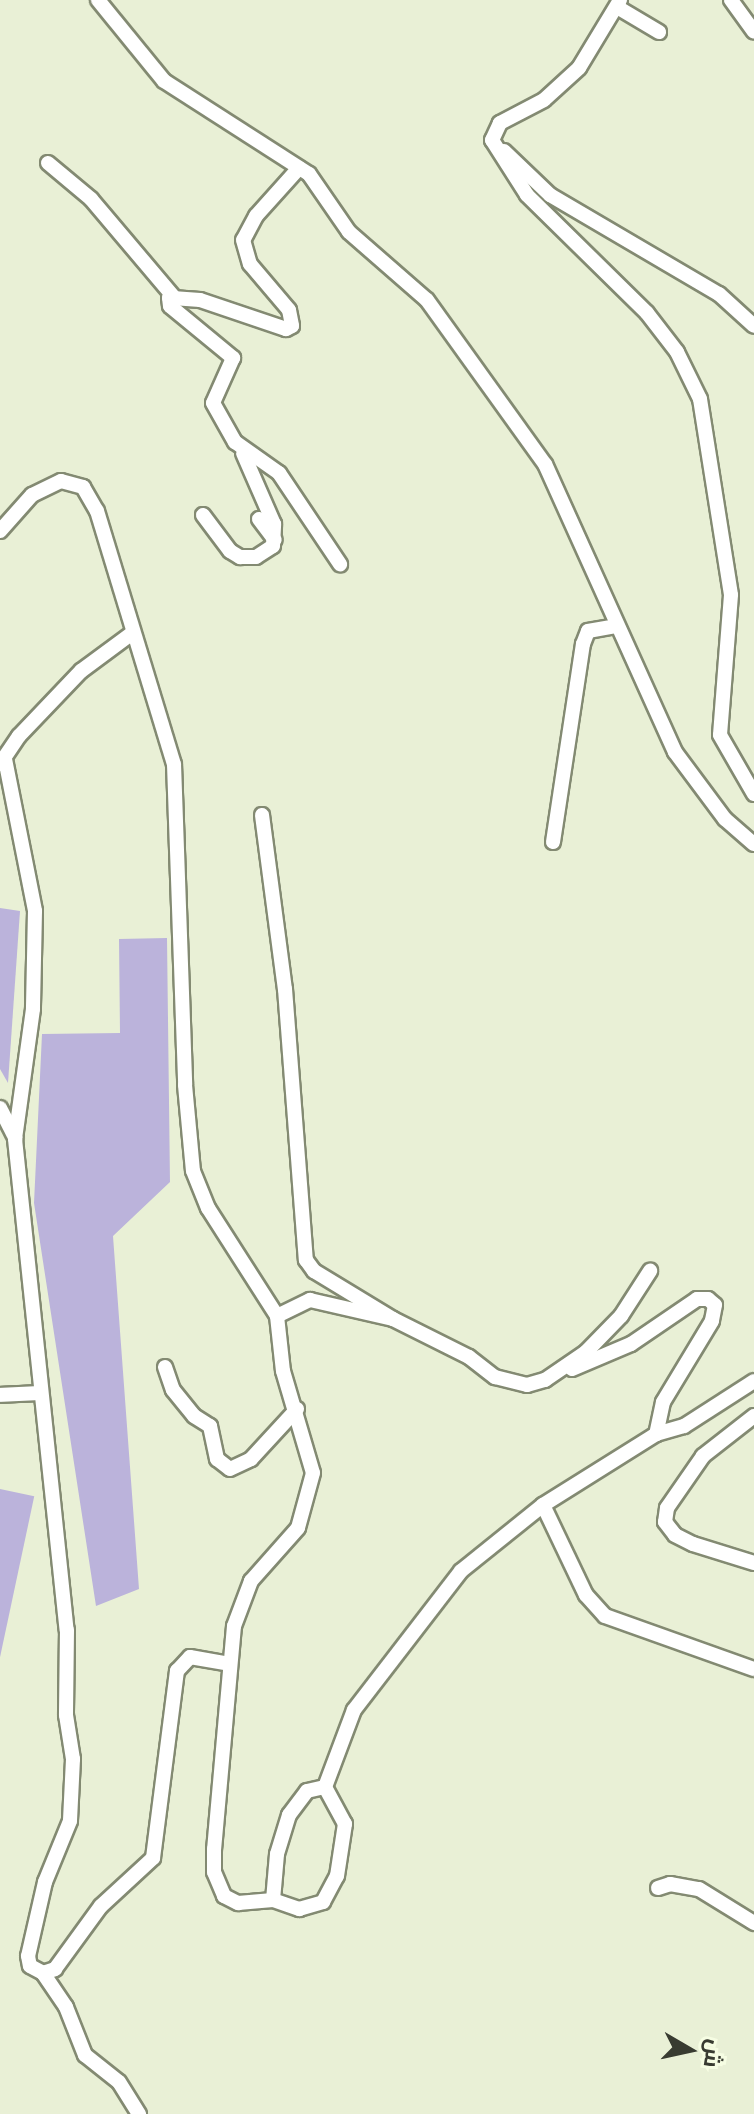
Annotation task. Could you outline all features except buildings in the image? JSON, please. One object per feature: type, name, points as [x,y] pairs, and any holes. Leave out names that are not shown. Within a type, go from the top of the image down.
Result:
[{"type":"street","points":[[98,0],[173,89],[315,179],[349,232],[427,300],[545,464],[675,752],[725,819],[754,844]]},
{"type":"street","points":[[731,0],[754,32]]},
{"type":"street","points":[[492,140],[500,123],[563,85],[593,50],[619,4],[659,32]]},
{"type":"street","points":[[492,140],[550,195],[719,294],[754,326]]},
{"type":"street","points":[[492,140],[527,195],[647,313],[677,352],[700,399],[731,595],[720,735],[754,794]]},
{"type":"street","points":[[48,163],[91,199],[173,296],[286,329],[292,326],[289,310],[250,264],[243,240],[256,216],[299,168]]},
{"type":"street","points":[[173,296],[170,306],[233,358],[213,403],[243,453],[274,524],[275,540],[260,556],[240,557],[203,515]]},
{"type":"street","points":[[243,453],[279,473],[340,564]]},
{"type":"street","points":[[0,531],[32,495],[61,481],[83,487],[97,511],[131,634],[158,702],[174,764],[185,1085],[193,1171],[208,1208],[277,1316],[275,1335],[313,1473],[308,1507],[298,1528],[251,1581],[234,1626],[214,1872],[224,1896],[238,1903],[273,1900],[310,1908],[323,1902],[337,1876],[345,1824],[325,1787],[339,1740],[367,1693],[461,1571],[543,1505],[656,1434],[684,1426],[754,1381]]},
{"type":"street","points":[[259,519],[275,540]]},
{"type":"street","points":[[553,842],[583,644],[588,631],[616,626]]},
{"type":"street","points":[[131,634],[81,671],[19,736],[2,762],[23,835],[36,931],[33,1009],[15,1139],[38,1393],[67,1630],[66,1715],[74,1786],[70,1821],[45,1882],[28,1956],[33,1969],[43,1973],[66,2007],[85,2055],[119,2082],[139,2114]]},
{"type":"street","points":[[262,815],[285,989],[306,1260],[314,1271],[393,1319],[511,1384],[545,1380],[631,1344],[697,1299],[708,1299],[715,1305],[712,1321],[663,1402],[656,1434]]},
{"type":"street","points":[[0,1108],[15,1139]]},
{"type":"street","points":[[545,1380],[605,1334],[650,1271]]},
{"type":"street","points":[[277,1316],[310,1300],[393,1319]]},
{"type":"street","points":[[165,1367],[173,1390],[194,1416],[210,1426],[217,1459],[230,1469],[251,1459],[297,1409]]},
{"type":"street","points":[[0,1395],[38,1393]]},
{"type":"street","points":[[754,1416],[703,1456],[667,1508],[665,1522],[693,1544],[754,1563]]},
{"type":"street","points":[[543,1505],[586,1595],[605,1616],[754,1669]]},
{"type":"street","points":[[43,1973],[55,1969],[101,1906],[153,1858],[177,1671],[190,1657],[229,1664]]},
{"type":"street","points":[[273,1900],[277,1854],[289,1815],[307,1791],[325,1787]]},
{"type":"street","points":[[658,1888],[670,1884],[699,1889],[754,1923]]},
{"type":"shaded area","points":[[0,908],[20,911],[8,1083],[0,1069]]},
{"type":"shaded area","points":[[167,938],[170,1182],[113,1236],[139,1589],[96,1606],[34,1203],[42,1034],[120,1033],[119,939]]},
{"type":"shaded area","points":[[0,1489],[34,1496],[0,1657]]}]
